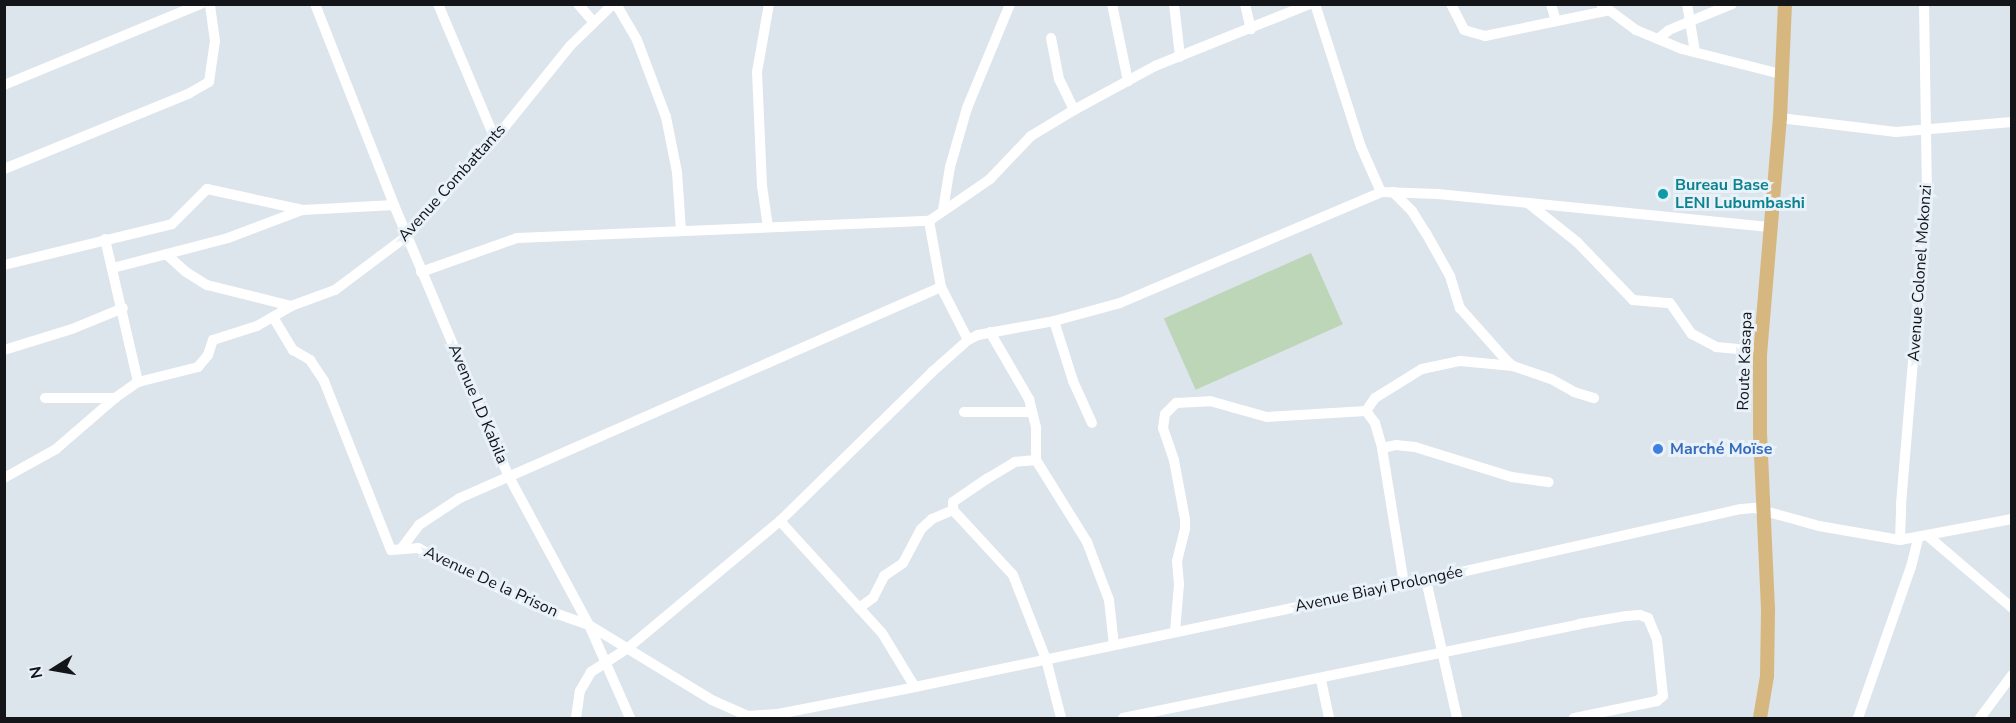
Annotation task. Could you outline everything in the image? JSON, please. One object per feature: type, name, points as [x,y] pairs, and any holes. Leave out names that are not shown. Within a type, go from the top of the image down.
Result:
[{"type":"main road","name":"Route Kasapa","points":[[1760,718],[1767,676],[1768,609],[1763,511],[1760,351],[1780,118],[1785,4]]},
{"type":"street","points":[[4,85],[201,4]]},
{"type":"street","points":[[4,169],[167,103],[209,82],[215,41],[210,4]]},
{"type":"street","name":"Avenue LD Kabila","points":[[315,4],[394,205],[509,477],[589,625],[630,718]]},
{"type":"street","points":[[438,4],[495,139]]},
{"type":"street","points":[[578,4],[593,21]]},
{"type":"street","points":[[614,4],[637,40],[666,117],[677,172],[681,231]]},
{"type":"street","name":"Avenue Combattants","points":[[4,478],[56,449],[79,432],[115,398],[138,382],[198,367],[208,355],[213,340],[257,326],[291,306],[335,290],[407,236],[495,139],[533,90],[593,21],[614,4]]},
{"type":"street","points":[[768,227],[762,186],[757,72],[769,4]]},
{"type":"street","points":[[943,210],[950,167],[967,108],[1010,4]]},
{"type":"street","points":[[1112,4],[1128,81]]},
{"type":"street","points":[[1174,4],[1180,57]]},
{"type":"street","points":[[1245,4],[1251,29]]},
{"type":"street","points":[[422,272],[510,239],[929,221],[990,179],[1031,136],[1074,110],[1180,57],[1313,4],[1361,147],[1381,192]]},
{"type":"street","points":[[1451,4],[1464,30],[1473,34],[1506,32],[1604,8],[1636,30],[1658,39],[1695,52],[1781,74]]},
{"type":"street","points":[[1551,4],[1556,21]]},
{"type":"street","points":[[1687,4],[1695,52]]},
{"type":"street","points":[[1658,39],[1669,30],[1732,4]]},
{"type":"street","name":"Avenue Colonel Mokonzi","points":[[1900,540],[1901,504],[1927,195],[1923,4]]},
{"type":"street","points":[[1052,38],[1059,79],[1074,110]]},
{"type":"street","points":[[1780,118],[1896,132],[2012,122]]},
{"type":"street","points":[[4,265],[172,224],[207,189],[303,210],[394,205]]},
{"type":"street","points":[[576,718],[580,692],[591,672],[628,648],[780,520],[968,340],[990,332],[1054,321],[1120,303],[1381,192],[1528,203],[1771,227]]},
{"type":"street","points":[[1394,192],[1412,211],[1426,232],[1449,276],[1460,308],[1513,366]]},
{"type":"street","points":[[1528,203],[1577,242],[1633,300],[1670,303],[1692,334],[1716,347],[1760,351]]},
{"type":"street","points":[[112,268],[228,238],[303,210]]},
{"type":"street","points":[[929,221],[941,287],[968,340]]},
{"type":"street","points":[[105,239],[123,308],[138,382]]},
{"type":"street","points":[[166,254],[186,272],[207,285],[291,306]]},
{"type":"street","points":[[273,317],[292,350],[309,360],[324,381],[396,550],[419,525],[460,498],[941,287]]},
{"type":"street","points":[[4,350],[72,329],[123,308]]},
{"type":"street","points":[[1054,321],[1073,381],[1092,423]]},
{"type":"street","points":[[990,332],[1029,399],[1036,428],[1036,460],[1087,542],[1109,600],[1114,645]]},
{"type":"street","points":[[1366,411],[1375,398],[1422,369],[1460,361],[1513,366],[1551,379],[1585,397],[1593,398]]},
{"type":"street","points":[[45,398],[115,398]]},
{"type":"street","points":[[1175,632],[1179,584],[1177,561],[1185,519],[1174,460],[1163,428],[1169,407],[1188,401],[1210,401],[1229,404],[1267,417],[1366,411]]},
{"type":"street","points":[[1366,411],[1375,423],[1382,448],[1404,584]]},
{"type":"street","points":[[964,412],[1032,412]]},
{"type":"street","points":[[1382,448],[1396,445],[1415,447],[1512,477],[1549,482]]},
{"type":"street","points":[[1036,460],[1015,462],[988,478],[953,501],[953,510],[1013,575],[1046,659],[1061,718]]},
{"type":"street","name":"Avenue Biayi Prolongée","points":[[748,717],[778,714],[915,687],[1426,580],[1741,509],[1763,511],[1820,526],[1900,540],[1923,538],[2012,519]]},
{"type":"street","points":[[859,608],[873,598],[884,576],[903,564],[910,555],[921,529],[932,519],[953,510]]},
{"type":"street","points":[[780,520],[882,633],[915,687]]},
{"type":"street","points":[[1858,718],[1923,538],[2012,608]]},
{"type":"street","name":"Avenue De la Prison","points":[[396,550],[418,548],[536,606],[589,625]]},
{"type":"street","points":[[1426,580],[1457,718]]},
{"type":"street","points":[[1123,718],[1321,680],[1441,652],[1626,616],[1640,615],[1648,618],[1658,639],[1663,696],[1657,701],[1574,718]]},
{"type":"street","points":[[589,625],[712,700],[748,717]]},
{"type":"street","points":[[1980,718],[2012,675]]},
{"type":"street","points":[[1321,680],[1329,718]]},
{"type":"green space","points":[[1311,253],[1343,324],[1196,390],[1164,318]]},
{"type":"place","name":"Bureau Base LENI Lubumbashi","points":[[1663,194]]},
{"type":"place","name":"Marché Moïse","points":[[1658,449]]}]
